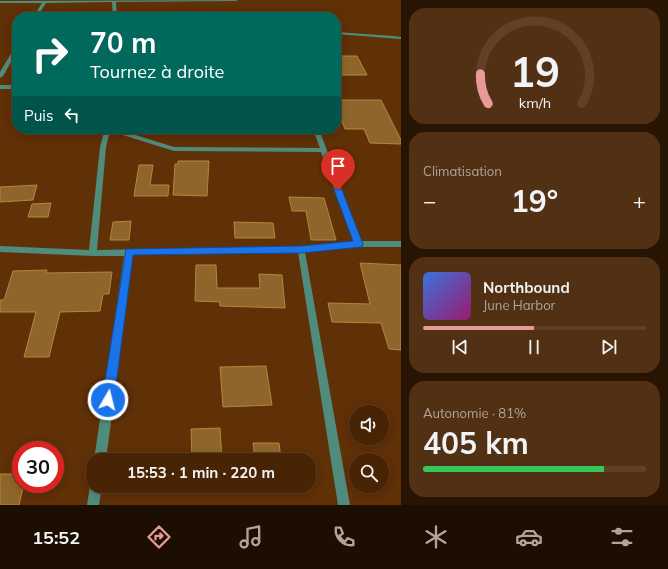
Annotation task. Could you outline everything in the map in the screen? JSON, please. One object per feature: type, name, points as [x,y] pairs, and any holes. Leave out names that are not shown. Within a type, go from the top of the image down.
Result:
[{"type":"street","points":[[0,2],[44,3],[236,0]]},
{"type":"street","points":[[114,1],[115,12]]},
{"type":"street","points":[[38,12],[44,3]]},
{"type":"street","points":[[341,33],[401,38]]},
{"type":"street","points":[[1,75],[12,56]]},
{"type":"street","points":[[0,87],[12,87]]},
{"type":"street","points":[[93,253],[103,147],[107,134]]},
{"type":"street","points":[[125,134],[174,149],[323,150]]},
{"type":"street","points":[[318,134],[358,244]]},
{"type":"street","points":[[0,249],[93,253],[301,249],[358,244],[401,244]]},
{"type":"street","points":[[301,249],[344,505]]},
{"type":"street","points":[[101,453],[129,252]]},
{"type":"street","points":[[93,505],[95,493]]},
{"type":"building","points":[[341,56],[357,56],[367,75],[341,75]]},
{"type":"building","points":[[341,100],[381,100],[401,140],[401,144],[370,143],[364,129],[345,129],[341,119]]},
{"type":"building","points":[[178,161],[209,161],[207,196],[173,195],[175,164],[178,164]]},
{"type":"building","points":[[139,165],[153,165],[150,185],[169,185],[168,196],[134,196]]},
{"type":"building","points":[[37,185],[33,200],[0,202],[0,187]]},
{"type":"building","points":[[289,197],[324,198],[336,240],[311,240],[306,211],[292,211]]},
{"type":"building","points":[[51,203],[48,217],[28,217],[32,204]]},
{"type":"building","points":[[131,221],[129,240],[110,240],[113,222]]},
{"type":"building","points":[[234,222],[273,223],[275,238],[235,238]]},
{"type":"building","points":[[360,263],[401,265],[401,350],[389,349],[381,323],[332,322],[328,303],[370,304]]},
{"type":"building","points":[[196,265],[216,265],[217,288],[260,288],[259,274],[282,275],[285,308],[220,306],[220,302],[195,301]]},
{"type":"building","points":[[47,270],[46,273],[112,272],[109,294],[103,294],[100,311],[60,312],[49,357],[24,357],[36,312],[0,312],[0,300],[4,300],[13,271]]},
{"type":"building","points":[[266,366],[272,405],[223,407],[220,367]]},
{"type":"building","points":[[220,428],[222,453],[192,453],[191,429]]},
{"type":"building","points":[[253,443],[279,443],[280,453],[254,453]]},
{"type":"building","points":[[0,474],[12,474],[12,493],[22,493],[19,505],[0,505]]},
{"type":"route","points":[[108,400],[129,252],[301,249],[358,244],[338,190]]}]
